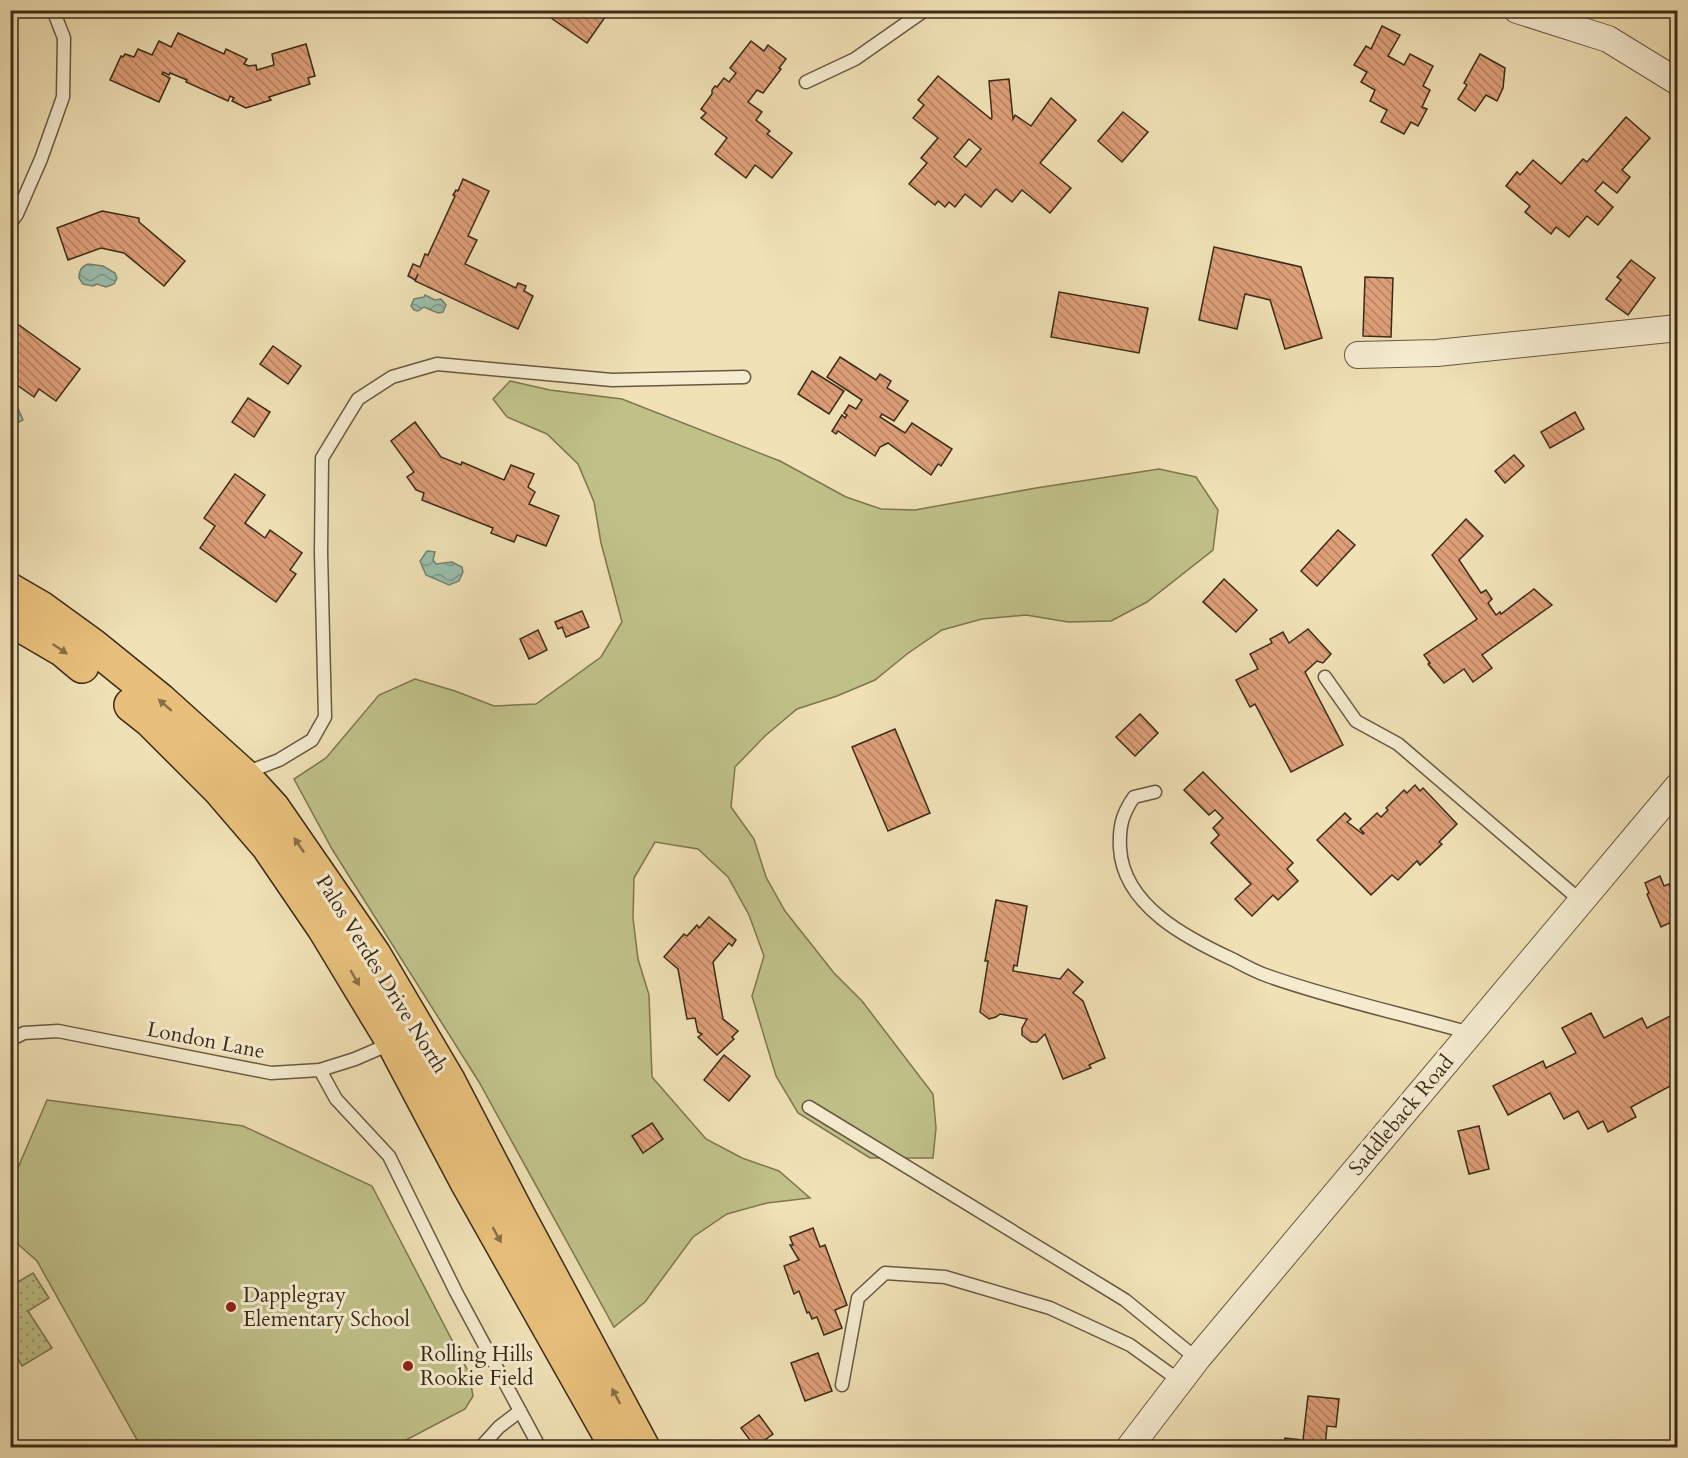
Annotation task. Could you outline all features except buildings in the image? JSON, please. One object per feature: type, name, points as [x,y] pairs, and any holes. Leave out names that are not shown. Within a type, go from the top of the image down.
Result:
[{"type":"main road","name":"Palos Verdes Drive North","points":[[10,590],[41,608],[92,645],[160,700],[230,781],[268,846],[354,975],[393,1042],[468,1184],[617,1448]]},
{"type":"main road","name":"Palos Verdes Drive North","points":[[10,619],[63,650],[230,781],[273,808],[373,952],[449,1082],[644,1448]]},
{"type":"main road","points":[[373,952],[384,990],[393,1042],[422,1066],[485,1184],[517,1213]]},
{"type":"street","points":[[1517,10],[1608,39],[1677,82]]},
{"type":"street","points":[[1358,355],[1437,352],[1677,328]]},
{"type":"street","name":"Saddleback Road","points":[[1129,1448],[1197,1359],[1677,786]]},
{"type":"lane","points":[[10,224],[17,214],[41,159],[63,97],[64,38],[53,10]]},
{"type":"lane","points":[[806,82],[855,59],[925,10]]},
{"type":"lane","points":[[230,781],[279,760],[312,740],[325,717],[321,553],[322,458],[358,399],[392,377],[437,364],[612,380],[744,377]]},
{"type":"lane","points":[[1325,677],[1356,721],[1398,744],[1581,901]]},
{"type":"lane","points":[[1155,792],[1134,796],[1124,810],[1119,828],[1120,861],[1137,894],[1168,925],[1211,950],[1266,975],[1470,1033]]},
{"type":"lane","name":"London Lane","points":[[10,1040],[24,1033],[58,1031],[271,1072],[320,1070],[355,1059],[393,1042]]},
{"type":"lane","points":[[320,1070],[336,1099],[389,1156],[456,1292],[540,1448]]},
{"type":"lane","points":[[809,1107],[1125,1300],[1197,1359]]},
{"type":"lane","points":[[842,1385],[858,1298],[885,1273],[945,1277],[1050,1308],[1130,1345],[1180,1381]]},
{"type":"lane","points":[[480,1448],[499,1427],[520,1411]]},
{"type":"green space","points":[[510,381],[550,390],[622,399],[780,461],[846,497],[881,509],[915,510],[1159,469],[1196,477],[1218,510],[1213,550],[1147,602],[1111,621],[1068,622],[1026,615],[982,619],[942,630],[875,680],[797,709],[765,736],[735,767],[731,807],[754,839],[766,877],[785,911],[834,973],[862,1001],[933,1094],[936,1128],[933,1158],[870,1158],[798,1113],[776,1076],[752,996],[764,956],[749,915],[728,877],[698,849],[655,842],[634,878],[633,918],[638,959],[649,995],[652,1077],[706,1139],[742,1158],[779,1171],[810,1198],[767,1203],[727,1214],[693,1237],[645,1302],[614,1327],[479,1082],[332,849],[294,779],[326,758],[379,695],[415,679],[494,706],[536,704],[601,657],[622,622],[601,543],[594,502],[578,464],[547,434],[507,417],[493,399]]},
{"type":"green space","name":"Dapplegray Elementary School","points":[[47,1100],[243,1126],[372,1186],[469,1373],[473,1396],[465,1409],[393,1447],[141,1447],[37,1261],[11,1238],[11,1184]]},
{"type":"green space","points":[[33,1273],[49,1298],[28,1311],[52,1348],[22,1366],[11,1347],[11,1286]]},
{"type":"water","points":[[88,264],[103,266],[115,273],[117,278],[114,284],[106,287],[97,284],[93,286],[83,284],[79,273]]},
{"type":"water","points":[[425,295],[435,300],[441,299],[446,305],[443,312],[438,313],[424,307],[418,311],[414,310],[411,306],[414,299]]},
{"type":"water","points":[[16,404],[23,420],[11,426],[11,406]]},
{"type":"water","points":[[427,551],[435,552],[433,560],[436,564],[452,562],[462,567],[463,572],[459,581],[449,585],[426,575],[420,561]]},
{"type":"place","name":"Dapplegray Elementary School","points":[[231,1307]]},
{"type":"place","name":"Rolling Hills Rookie Field","points":[[408,1366]]}]
